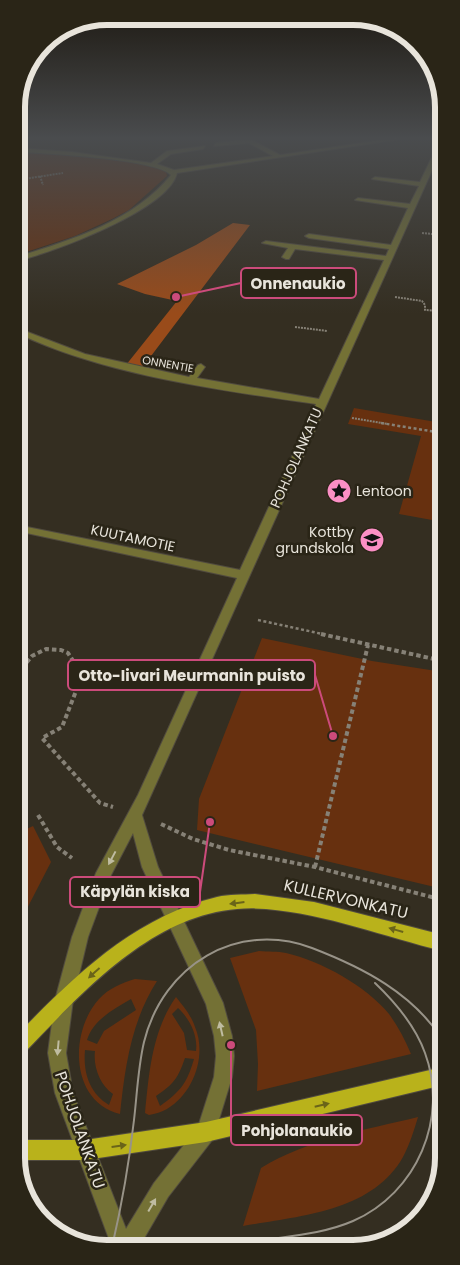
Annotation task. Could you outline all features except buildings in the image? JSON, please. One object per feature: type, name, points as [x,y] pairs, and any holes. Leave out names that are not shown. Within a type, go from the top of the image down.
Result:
[{"type":"main road","name":"KULLERVONKATU","points":[[25,1040],[64,1000],[136,939],[175,917],[217,906],[254,901],[288,904],[377,924],[435,942]]},
{"type":"main road","points":[[25,1150],[85,1150],[206,1132],[435,1078]]},
{"type":"street","points":[[25,256],[49,249],[121,218],[153,196]]},
{"type":"street","name":"POHJOLANKATU","points":[[119,1240],[64,1094],[58,1067],[64,1000],[80,937],[104,873],[135,815],[416,196]]},
{"type":"street","points":[[358,200],[411,206]]},
{"type":"street","points":[[309,236],[393,247]]},
{"type":"street","points":[[266,243],[388,258]]},
{"type":"street","points":[[286,257],[293,246]]},
{"type":"street","name":"ONNENTIE","points":[[25,334],[44,344],[85,358],[191,380],[322,402]]},
{"type":"street","points":[[191,380],[201,367]]},
{"type":"street","name":"KUUTAMOTIE","points":[[25,530],[243,575]]},
{"type":"street","points":[[131,1240],[160,1190],[206,1132],[224,1077],[223,1036],[211,994],[150,867],[135,815]]},
{"type":"path","points":[[422,233],[435,234]]},
{"type":"path","points":[[395,297],[422,301],[425,305],[425,310],[435,311]]},
{"type":"path","points":[[295,327],[327,331]]},
{"type":"path","points":[[352,418],[435,432]]},
{"type":"path","points":[[258,620],[435,658]]},
{"type":"path","points":[[315,867],[368,645]]},
{"type":"path","points":[[25,664],[32,656],[46,649],[61,650],[74,659],[78,667],[78,686],[62,727],[42,738],[100,803]]},
{"type":"path","points":[[38,815],[57,847],[72,858]]},
{"type":"path","points":[[173,828],[193,839],[229,850],[315,867],[435,898]]},
{"type":"shaded area","points":[[25,196],[145,196],[129,210],[75,236],[25,252]]},
{"type":"shaded area","points":[[233,223],[250,225],[142,368],[126,365],[177,301],[145,294],[117,284],[196,245]]},
{"type":"shaded area","points":[[354,408],[435,422],[435,521],[399,514],[421,436],[348,424]]},
{"type":"shaded area","points":[[262,638],[372,661],[435,671],[435,887],[197,830],[199,799]]},
{"type":"shaded area","points":[[33,826],[51,862],[25,912],[25,830]]},
{"type":"shaded area","points":[[259,951],[283,952],[300,957],[328,968],[356,985],[389,1014],[411,1054],[257,1091],[256,1030],[230,958]]},
{"type":"shaded area","points":[[135,979],[157,981],[141,1012],[135,1029],[124,1079],[120,1114],[104,1107],[91,1096],[83,1081],[79,1047],[89,1013],[99,999],[111,989]],"holes":[[[131,999],[136,1010],[104,1031],[97,1044],[87,1040],[99,1021]],[[85,1050],[95,1051],[98,1075],[104,1086],[113,1094],[109,1105],[92,1088],[86,1074]]]},
{"type":"shaded area","points":[[176,997],[189,1015],[198,1038],[199,1061],[191,1083],[176,1102],[167,1109],[149,1115],[145,1113],[150,1068],[157,1038],[168,1010]],"holes":[[[178,1008],[192,1028],[196,1040],[196,1051],[187,1050],[184,1033],[172,1014]],[[185,1058],[194,1059],[186,1080],[178,1091],[160,1106],[156,1096],[175,1080]]]},
{"type":"shaded area","points":[[418,1117],[403,1157],[390,1175],[373,1190],[354,1200],[332,1208],[287,1219],[243,1226],[261,1168],[298,1150],[337,1136]]},
{"type":"tram line","points":[[113,1240],[127,1168],[144,1042],[154,1015],[168,991],[186,971],[207,956],[231,945],[257,940],[284,941],[312,948],[350,964],[385,984],[417,1009],[435,1029]]},
{"type":"tram line","points":[[265,1240],[323,1231],[353,1221],[375,1208],[395,1192],[410,1173],[422,1151],[430,1127],[433,1103],[431,1078],[425,1053],[410,1024],[390,998],[375,983]]},
{"type":"place","name":"Onnenaukio","points":[[176,297]]},
{"type":"place","name":"Lentoon","points":[[339,491]]},
{"type":"place","name":"Kottby grundskola","points":[[372,540]]},
{"type":"place","name":"Otto-Iivari Meurmanin puisto","points":[[333,736]]},
{"type":"place","name":"Käpylän kiska","points":[[210,822]]},
{"type":"place","name":"Pohjolanaukio","points":[[231,1045]]}]
